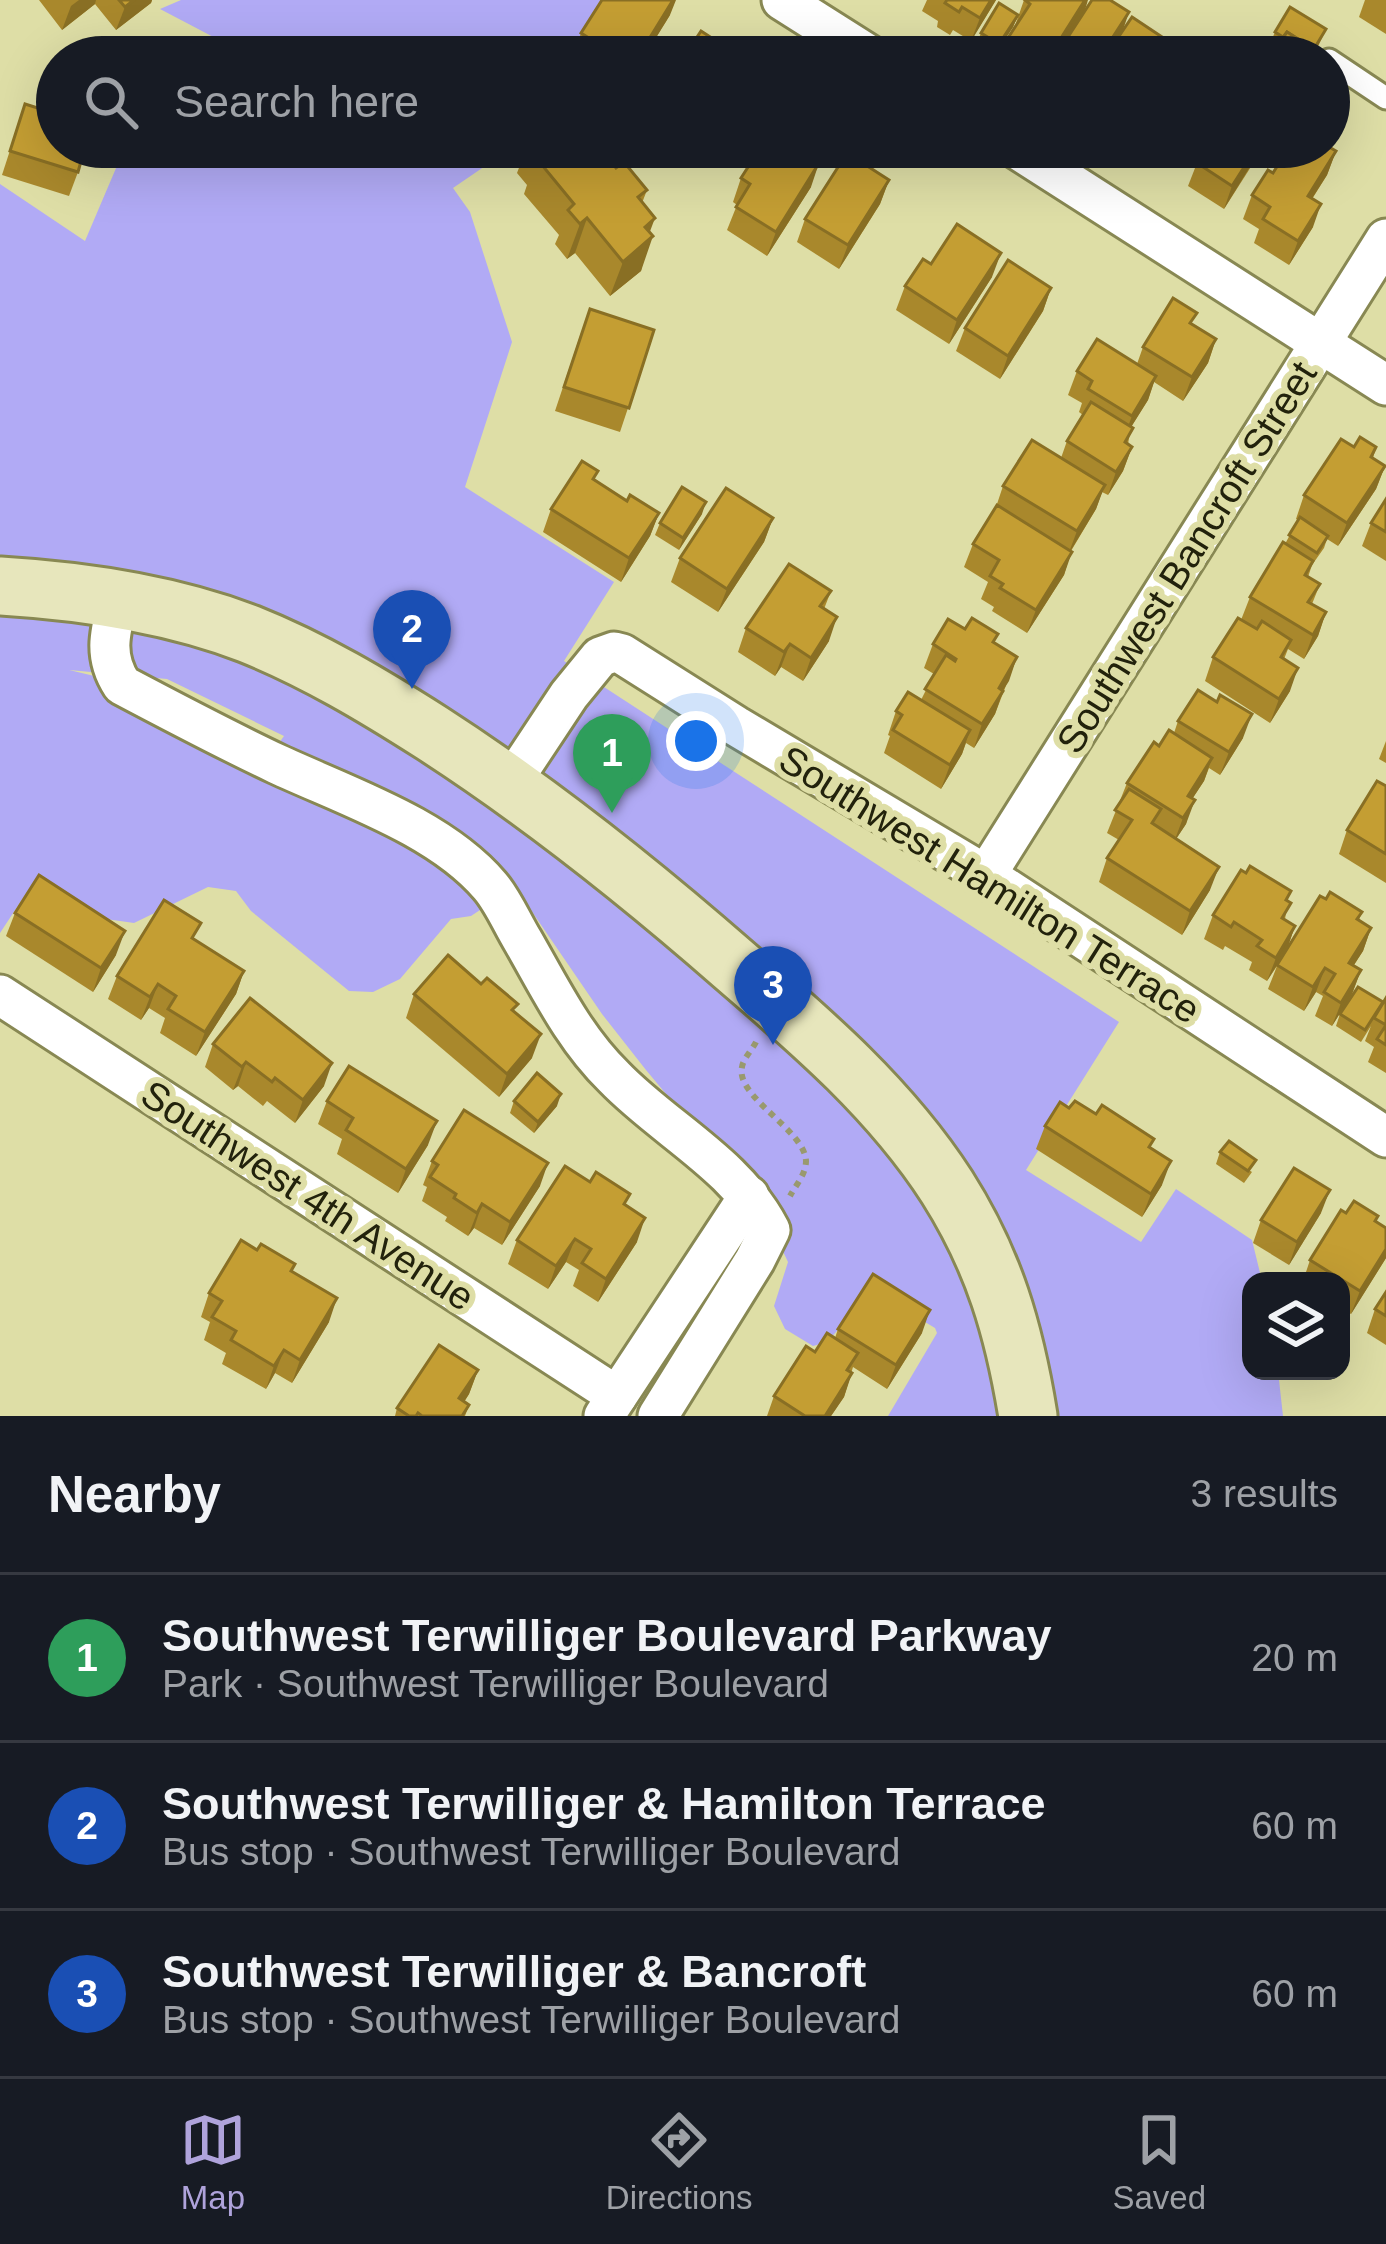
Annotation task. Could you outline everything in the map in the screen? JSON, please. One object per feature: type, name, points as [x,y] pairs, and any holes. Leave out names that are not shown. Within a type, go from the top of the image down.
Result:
[{"type":"main road","points":[[0,586],[118,600],[179,613],[248,634],[319,667],[375,696],[510,784],[657,898],[781,1005],[877,1096],[916,1143],[977,1240],[1000,1294],[1013,1333],[1028,1416]]},
{"type":"street","points":[[782,0],[839,36]]},
{"type":"street","points":[[1046,168],[1386,385]]},
{"type":"street","name":"Southwest Bancroft Street","points":[[986,875],[1386,239]]},
{"type":"street","points":[[118,600],[109,657],[122,685],[419,830],[463,857],[494,889],[573,1029],[600,1062],[749,1196],[770,1230],[658,1416]]},
{"type":"street","name":"Southwest Hamilton Terrace","points":[[510,784],[569,694],[601,657],[622,653],[986,875],[1386,1137]]},
{"type":"street","name":"Southwest 4th Avenue","points":[[0,995],[610,1406]]},
{"type":"street","points":[[610,1406],[749,1196]]},
{"type":"lane","points":[[1350,74],[1386,98]]},
{"type":"path","points":[[763,1032],[742,1065],[741,1076],[799,1144],[806,1157],[803,1174]]},
{"type":"shaded area","points":[[181,0],[606,0],[583,36],[211,36],[160,9]]},
{"type":"shaded area","points":[[116,168],[482,168],[453,188],[470,212],[512,342],[465,487],[614,582],[564,661],[1119,1022],[1026,1170],[1141,1242],[1176,1189],[1252,1240],[1260,1272],[1242,1272],[1242,1380],[1279,1380],[1283,1416],[888,1416],[937,1333],[935,1328],[910,1313],[845,1322],[827,1342],[813,1346],[785,1329],[774,1306],[788,1262],[751,1184],[702,1137],[646,1070],[524,900],[486,906],[471,916],[451,919],[400,979],[373,992],[349,991],[251,911],[236,891],[208,887],[134,923],[106,919],[29,889],[0,933],[0,184],[85,241]],"holes":[[[69,670],[167,679],[284,736],[279,743],[258,743],[124,683]]]},
{"type":"building","points":[[602,0],[673,0],[651,36],[581,33]]},
{"type":"building","points":[[947,0],[991,0],[980,18],[962,7],[959,12]]},
{"type":"building","points":[[1025,0],[1085,0],[1062,36],[1009,36],[1030,4]]},
{"type":"building","points":[[1092,0],[1110,0],[1129,12],[1114,36],[1069,36]]},
{"type":"building","points":[[999,3],[1018,15],[1004,36],[981,33]]},
{"type":"building","points":[[1290,7],[1326,29],[1322,36],[1275,32]]},
{"type":"building","points":[[1132,17],[1160,36],[1119,36]]},
{"type":"building","points":[[25,104],[36,107],[36,159],[10,151]]},
{"type":"building","points":[[544,168],[629,168],[647,190],[638,197],[655,218],[645,227],[653,236],[623,262],[587,218],[580,224],[568,210],[574,204]]},
{"type":"building","points":[[747,168],[816,168],[776,232],[736,207],[750,184],[741,178]]},
{"type":"building","points":[[837,168],[870,168],[889,180],[848,245],[805,219]]},
{"type":"building","points":[[1205,168],[1244,168],[1232,186]]},
{"type":"building","points":[[1276,168],[1325,168],[1308,196],[1321,204],[1298,241],[1263,219],[1270,207],[1252,195],[1268,170],[1273,173]]},
{"type":"building","points":[[957,224],[1001,253],[957,320],[905,286],[923,259],[931,264]]},
{"type":"building","points":[[1008,260],[1051,288],[1008,356],[965,328]]},
{"type":"building","points":[[1173,298],[1197,313],[1190,323],[1216,339],[1192,377],[1143,347]]},
{"type":"building","points":[[590,309],[654,330],[629,408],[564,387]]},
{"type":"building","points":[[1097,339],[1156,376],[1132,416],[1088,389],[1092,381],[1077,371]]},
{"type":"building","points":[[1091,402],[1133,428],[1125,442],[1132,447],[1116,472],[1067,441]]},
{"type":"building","points":[[1360,437],[1376,447],[1371,457],[1385,466],[1347,523],[1304,495],[1341,439],[1354,447]]},
{"type":"building","points":[[1032,440],[1105,485],[1077,531],[1003,486]]},
{"type":"building","points":[[582,461],[598,471],[593,479],[627,501],[630,495],[659,513],[629,558],[551,509]]},
{"type":"building","points":[[682,487],[706,502],[683,538],[660,523]]},
{"type":"building","points":[[726,488],[773,518],[727,589],[680,558]]},
{"type":"building","points":[[1386,499],[1386,532],[1371,523]]},
{"type":"building","points":[[997,505],[1072,552],[1036,610],[1000,588],[1003,584],[990,576],[999,560],[973,544]]},
{"type":"building","points":[[1300,517],[1328,536],[1317,553],[1289,535]]},
{"type":"building","points":[[1283,542],[1313,561],[1305,575],[1320,584],[1308,602],[1326,612],[1313,635],[1250,597]]},
{"type":"building","points":[[789,564],[831,591],[820,606],[837,617],[811,658],[790,644],[784,652],[746,628]]},
{"type":"building","points":[[972,618],[998,634],[993,642],[1017,657],[982,724],[925,689],[946,655],[956,659],[933,644],[948,619],[965,629]]},
{"type":"building","points":[[1238,618],[1257,629],[1262,621],[1291,640],[1281,657],[1298,668],[1279,699],[1213,657]]},
{"type":"building","points":[[1198,690],[1217,702],[1220,695],[1252,714],[1229,752],[1178,721]]},
{"type":"building","points":[[908,692],[970,730],[950,765],[893,730],[902,715],[896,711]]},
{"type":"building","points":[[1169,730],[1212,758],[1188,796],[1195,800],[1183,818],[1127,783],[1154,742],[1159,746]]},
{"type":"building","points":[[1377,781],[1386,786],[1386,854],[1347,830]]},
{"type":"building","points":[[1129,789],[1161,809],[1152,823],[1219,867],[1190,911],[1107,858],[1132,820],[1115,810]]},
{"type":"building","points":[[1250,866],[1291,891],[1286,900],[1291,903],[1282,918],[1295,926],[1276,958],[1257,946],[1262,940],[1213,915],[1241,870],[1246,873]]},
{"type":"building","points":[[39,875],[125,931],[101,968],[15,913]]},
{"type":"building","points":[[1330,892],[1362,912],[1357,919],[1371,928],[1349,963],[1361,970],[1341,1003],[1324,992],[1335,974],[1325,968],[1313,987],[1277,965],[1320,896],[1326,899]]},
{"type":"building","points":[[164,900],[201,923],[192,938],[244,971],[205,1032],[168,1009],[176,996],[158,984],[150,997],[117,976]]},
{"type":"building","points":[[448,955],[481,984],[487,978],[518,1004],[512,1010],[541,1034],[507,1074],[414,994]]},
{"type":"building","points":[[1358,987],[1383,1002],[1365,1030],[1340,1014]]},
{"type":"building","points":[[250,998],[332,1063],[303,1100],[246,1062],[242,1067],[213,1044]]},
{"type":"building","points":[[1386,998],[1386,1025],[1374,1018]]},
{"type":"building","points":[[349,1066],[437,1121],[406,1169],[346,1130],[353,1118],[327,1101]]},
{"type":"building","points":[[537,1073],[561,1094],[538,1122],[514,1101]]},
{"type":"building","points":[[1075,1101],[1096,1114],[1102,1105],[1154,1139],[1149,1147],[1171,1161],[1151,1194],[1045,1126],[1060,1102],[1069,1108]]},
{"type":"building","points":[[464,1110],[548,1163],[510,1222],[482,1204],[477,1213],[430,1177],[438,1165],[432,1161]]},
{"type":"building","points":[[1229,1141],[1256,1160],[1248,1171],[1220,1152]]},
{"type":"building","points":[[565,1166],[590,1182],[596,1172],[630,1194],[624,1204],[645,1218],[606,1279],[582,1263],[591,1249],[575,1239],[556,1266],[517,1240]]},
{"type":"building","points":[[1294,1168],[1330,1190],[1297,1242],[1261,1220]]},
{"type":"building","points":[[1354,1201],[1378,1216],[1375,1221],[1386,1228],[1386,1249],[1360,1291],[1350,1285],[1350,1272],[1329,1272],[1310,1260],[1341,1210],[1346,1213]]},
{"type":"building","points":[[241,1240],[257,1250],[261,1244],[295,1264],[291,1271],[337,1298],[300,1360],[284,1350],[274,1366],[231,1340],[236,1331],[212,1317],[222,1301],[209,1293]]},
{"type":"building","points":[[873,1274],[930,1310],[896,1365],[838,1329]]},
{"type":"building","points":[[1386,1292],[1386,1316],[1375,1309]]},
{"type":"building","points":[[827,1333],[858,1353],[847,1370],[852,1373],[825,1416],[805,1416],[774,1396],[806,1346],[815,1352]]},
{"type":"building","points":[[439,1345],[478,1370],[459,1398],[469,1405],[462,1416],[409,1416],[397,1408]]},
{"type":"place","name":"Southwest Terwilliger & Hamilton Terrace","points":[[412,689]]},
{"type":"place","name":"Southwest Terwilliger Boulevard Parkway","points":[[612,813]]},
{"type":"place","name":"Southwest Terwilliger & Bancroft","points":[[773,1045]]}]
